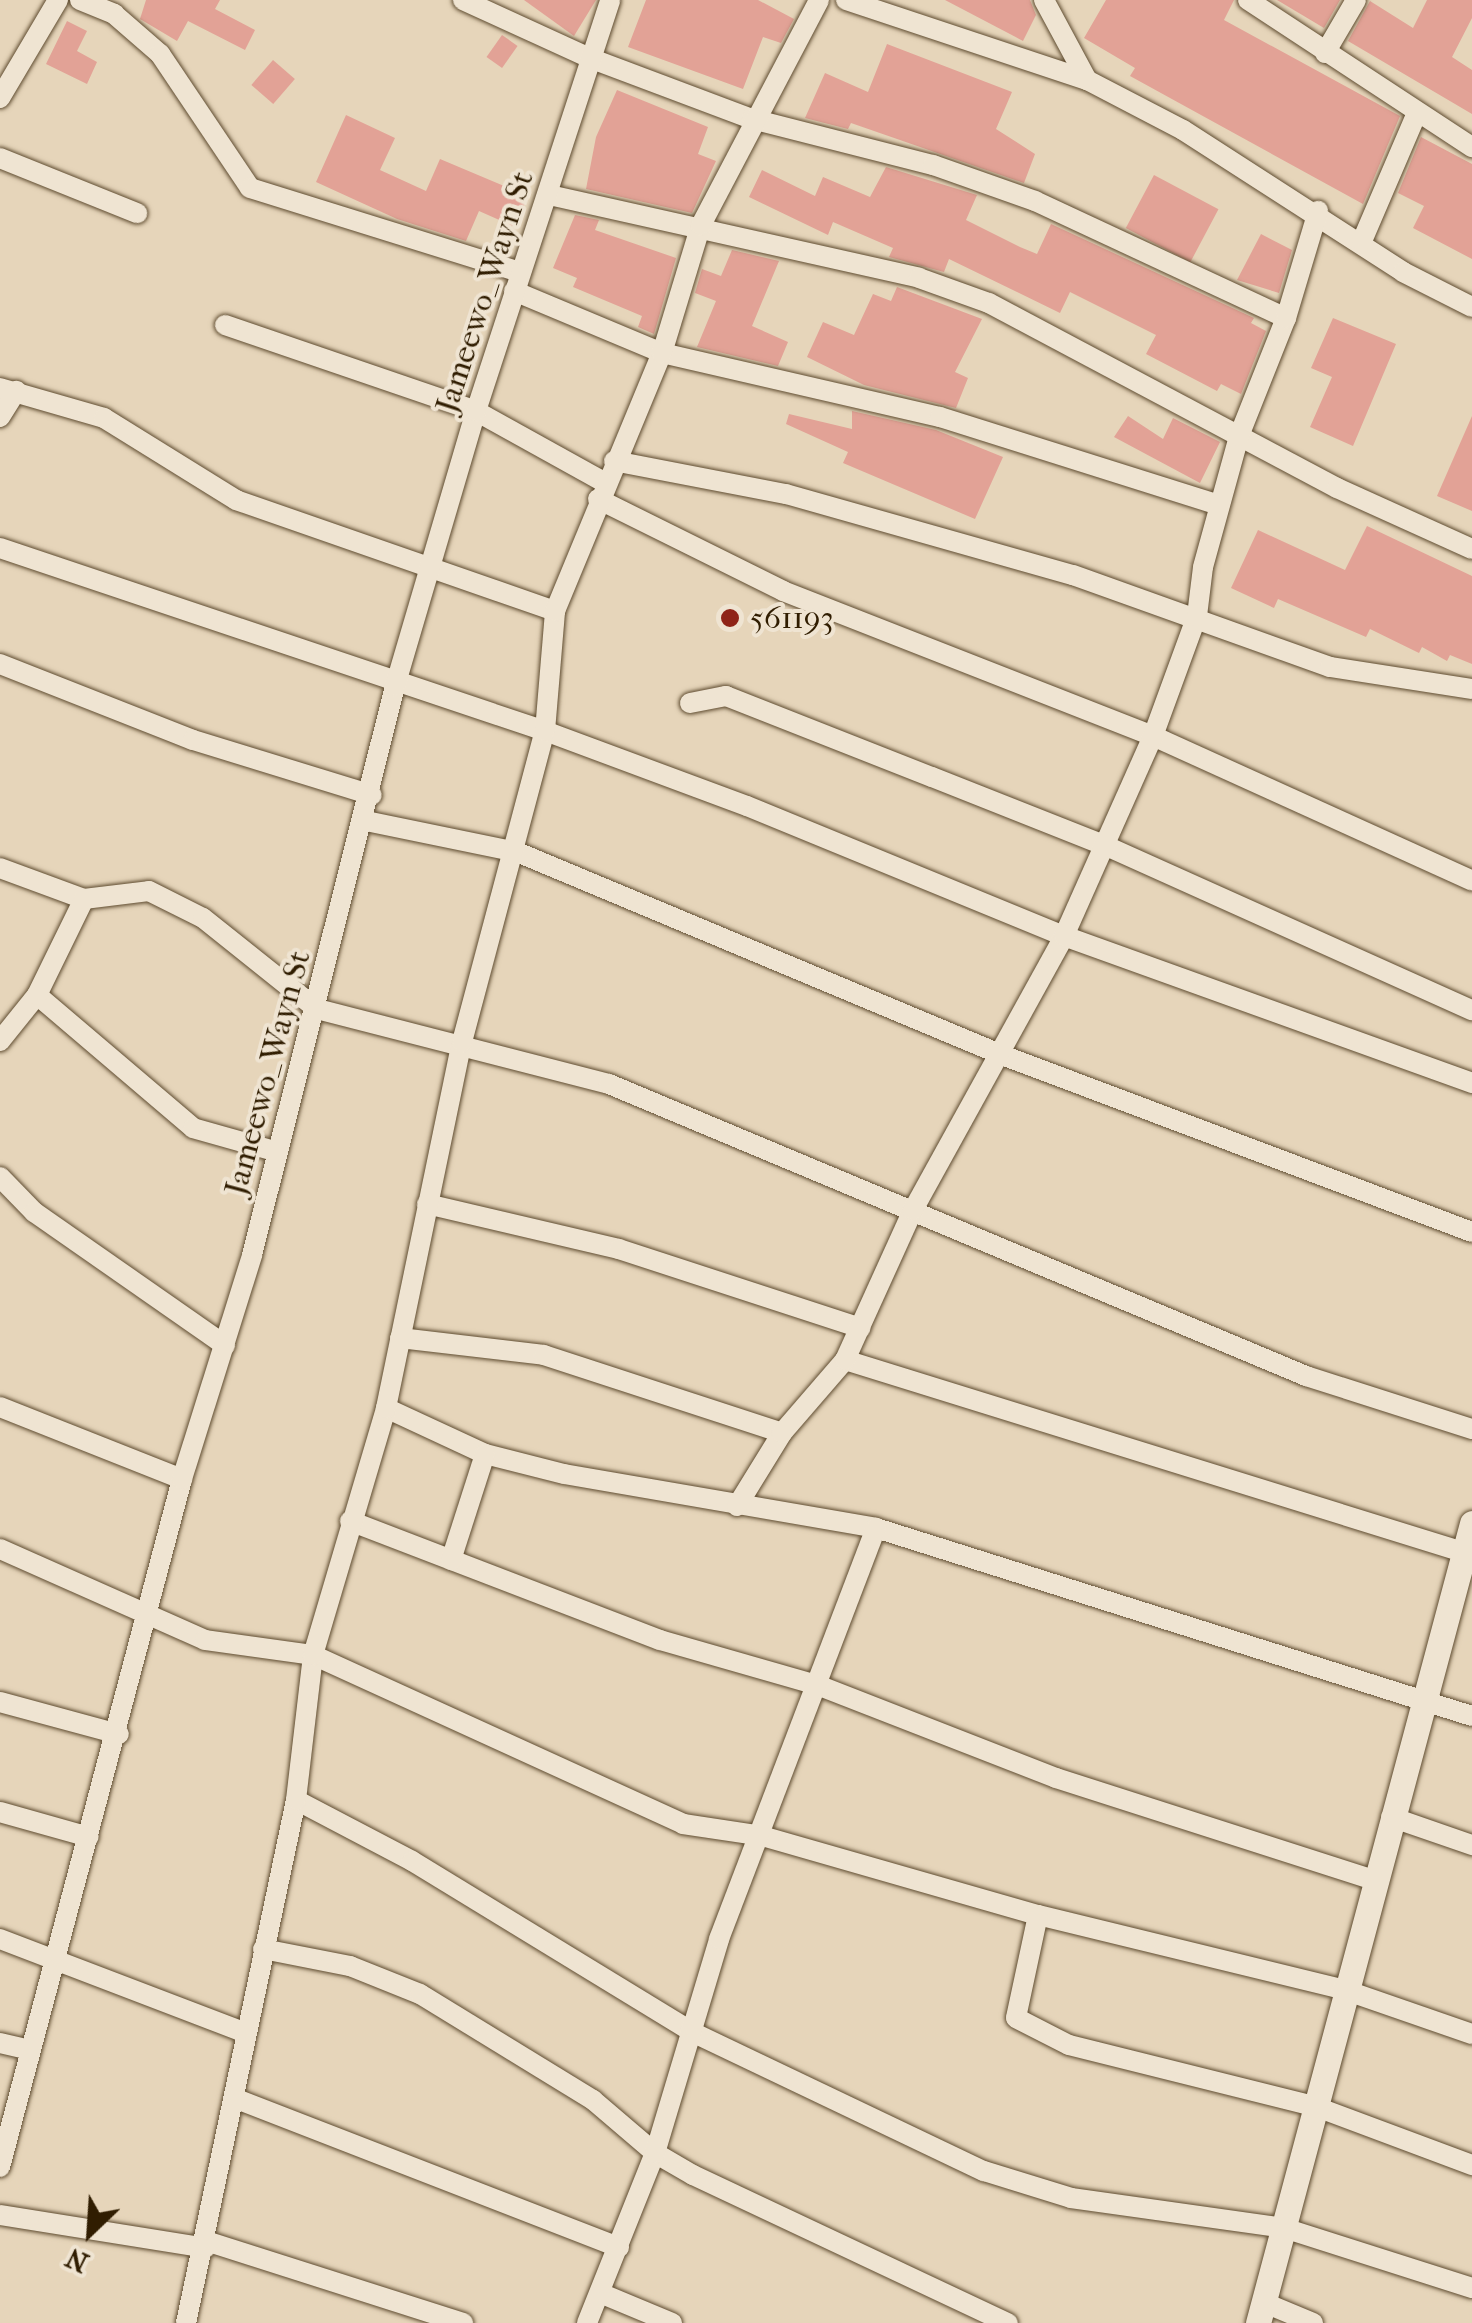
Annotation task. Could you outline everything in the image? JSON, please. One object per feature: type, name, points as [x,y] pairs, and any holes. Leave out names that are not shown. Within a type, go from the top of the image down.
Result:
[{"type":"street","points":[[0,98],[8,66],[58,0]]},
{"type":"street","points":[[80,0],[120,7],[160,54],[250,188],[517,281],[662,353],[940,417],[1219,504]]},
{"type":"street","points":[[463,0],[592,59],[752,118],[933,165],[1035,201],[1286,318]]},
{"type":"street","name":"Jameewo_Wayn St","points":[[0,2167],[118,1734],[182,1479],[226,1346],[316,1010],[366,821],[396,686],[476,410],[610,0]]},
{"type":"street","points":[[186,2323],[296,1800],[313,1655],[386,1408],[462,1042],[517,852],[545,731],[555,611],[601,490],[662,353],[702,225],[752,118],[819,0]]},
{"type":"street","points":[[846,0],[1087,80],[1318,211],[1472,308]]},
{"type":"street","points":[[1044,0],[1087,80]]},
{"type":"street","points":[[1248,0],[1416,115],[1472,147]]},
{"type":"street","points":[[1325,53],[1356,0]]},
{"type":"street","points":[[1362,241],[1416,115]]},
{"type":"street","points":[[0,158],[137,213]]},
{"type":"street","points":[[549,195],[702,225],[919,278],[990,303],[1238,436],[1472,549]]},
{"type":"street","points":[[737,1506],[782,1433],[845,1360],[913,1210],[1002,1055],[1064,936],[1153,736],[1197,616],[1219,504],[1238,436],[1286,318],[1318,211]]},
{"type":"street","points":[[225,326],[476,410],[601,490],[783,591],[1153,736],[1472,882]]},
{"type":"street","points":[[0,418],[8,390],[104,418],[236,500],[372,552],[433,566],[555,611]]},
{"type":"street","points":[[614,461],[786,494],[1197,616],[1330,667],[1472,689]]},
{"type":"street","points":[[0,548],[396,686],[545,731],[747,806],[1064,936],[1472,1083]]},
{"type":"street","points":[[0,664],[192,740],[372,795]]},
{"type":"street","points":[[690,703],[726,696],[1104,845],[1472,1010]]},
{"type":"street","points":[[366,821],[517,852],[1002,1055],[1472,1232]]},
{"type":"street","points":[[0,868],[84,899],[148,891],[180,905],[316,1010],[462,1042],[609,1084],[1306,1376],[1472,1429]]},
{"type":"street","points":[[0,1041],[37,995],[84,899]]},
{"type":"street","points":[[37,995],[192,1128],[278,1152]]},
{"type":"street","points":[[0,1176],[34,1212],[226,1346]]},
{"type":"street","points":[[427,1204],[619,1249],[860,1328]]},
{"type":"street","points":[[400,1338],[544,1355],[782,1433]]},
{"type":"street","points":[[845,1360],[1470,1535],[1342,1989],[1262,2313],[1312,2323]]},
{"type":"street","points":[[0,1407],[182,1479]]},
{"type":"street","points":[[386,1408],[486,1454],[737,1506],[876,1528],[1472,1716]]},
{"type":"street","points":[[451,1560],[486,1454]]},
{"type":"street","points":[[350,1521],[660,1640],[820,1686],[1056,1778],[1373,1880]]},
{"type":"street","points":[[587,2323],[620,2247],[654,2153],[690,2031],[876,1528]]},
{"type":"street","points":[[0,1549],[149,1610],[205,1640],[313,1655],[684,1824],[762,1836],[1038,1916],[1342,1989],[1472,2034]]},
{"type":"street","points":[[0,1702],[118,1734]]},
{"type":"street","points":[[296,1800],[412,1861],[690,2031],[984,2172],[1071,2198],[1284,2228],[1472,2288]]},
{"type":"street","points":[[0,1812],[89,1837]]},
{"type":"street","points":[[1391,1817],[1472,1845]]},
{"type":"street","points":[[1038,1916],[1016,2018],[1068,2046],[1314,2106],[1472,2165]]},
{"type":"street","points":[[0,1939],[58,1957],[246,2033]]},
{"type":"street","points":[[262,1949],[350,1966],[420,1994],[624,2121],[654,2153],[846,2251],[1008,2323]]},
{"type":"street","points":[[0,2043],[30,2050]]},
{"type":"street","points":[[234,2098],[620,2247]]},
{"type":"street","points":[[0,2215],[205,2244],[463,2323]]},
{"type":"street","points":[[600,2293],[672,2323]]},
{"type":"street","points":[[623,2302],[634,2323]]},
{"type":"building","points":[[146,0],[220,0],[215,9],[255,30],[245,50],[188,21],[177,41],[140,19]]},
{"type":"building","points":[[524,0],[596,0],[574,36]]},
{"type":"building","points":[[646,0],[758,0],[794,19],[781,43],[763,37],[743,89],[628,47]]},
{"type":"building","points":[[945,0],[1030,0],[1036,15],[1023,41]]},
{"type":"building","points":[[1106,0],[1234,0],[1224,20],[1400,116],[1363,204],[1130,76],[1135,68],[1084,38]]},
{"type":"building","points":[[1277,0],[1340,0],[1324,28]]},
{"type":"building","points":[[1427,0],[1472,0],[1472,18],[1452,57],[1472,70],[1472,114],[1348,41],[1370,1],[1413,28]]},
{"type":"building","points":[[67,21],[87,31],[77,51],[97,62],[87,84],[46,64]]},
{"type":"building","points":[[502,35],[518,46],[502,68],[487,57]]},
{"type":"building","points":[[887,44],[1012,92],[996,129],[1035,154],[1024,183],[851,123],[848,129],[805,118],[825,73],[868,92]]},
{"type":"building","points":[[273,60],[295,79],[273,104],[251,85]]},
{"type":"building","points":[[617,90],[708,127],[698,154],[716,161],[692,213],[586,189],[596,137]]},
{"type":"building","points":[[346,115],[395,138],[380,170],[426,191],[440,159],[528,196],[515,227],[479,211],[466,241],[397,219],[316,182]]},
{"type":"building","points":[[1421,137],[1472,164],[1472,259],[1413,228],[1424,206],[1398,193]]},
{"type":"building","points":[[886,167],[977,195],[966,220],[1037,254],[1051,224],[1254,318],[1251,323],[1266,331],[1241,394],[1221,384],[1217,391],[1146,354],[1156,335],[1070,292],[1060,313],[949,259],[944,272],[889,257],[893,248],[833,222],[828,235],[749,197],[762,170],[815,196],[823,177],[870,197]]},
{"type":"building","points":[[1154,175],[1218,209],[1190,262],[1126,228]]},
{"type":"building","points":[[575,215],[599,220],[595,230],[676,258],[654,334],[638,327],[642,316],[573,287],[577,278],[553,268]]},
{"type":"building","points":[[1261,234],[1292,250],[1279,293],[1237,280]]},
{"type":"building","points":[[732,250],[779,261],[752,326],[788,342],[778,366],[697,347],[716,301],[695,293],[702,269],[721,276]]},
{"type":"building","points":[[897,287],[982,319],[955,372],[968,378],[956,408],[864,385],[807,357],[823,322],[854,335],[873,294],[891,301]]},
{"type":"building","points":[[1333,318],[1396,344],[1353,446],[1310,427],[1332,377],[1311,368]]},
{"type":"building","points":[[852,411],[936,430],[1003,457],[975,519],[843,463],[848,452],[786,424],[789,414],[852,429]]},
{"type":"building","points":[[1128,416],[1163,439],[1173,418],[1220,442],[1200,483],[1114,437]]},
{"type":"building","points":[[1472,416],[1472,511],[1437,496]]},
{"type":"building","points":[[1367,526],[1472,576],[1472,664],[1450,655],[1447,661],[1422,647],[1419,653],[1370,629],[1366,637],[1278,599],[1274,608],[1231,588],[1258,530],[1345,570]]},
{"type":"place","name":"561193","points":[[730,618]]}]
